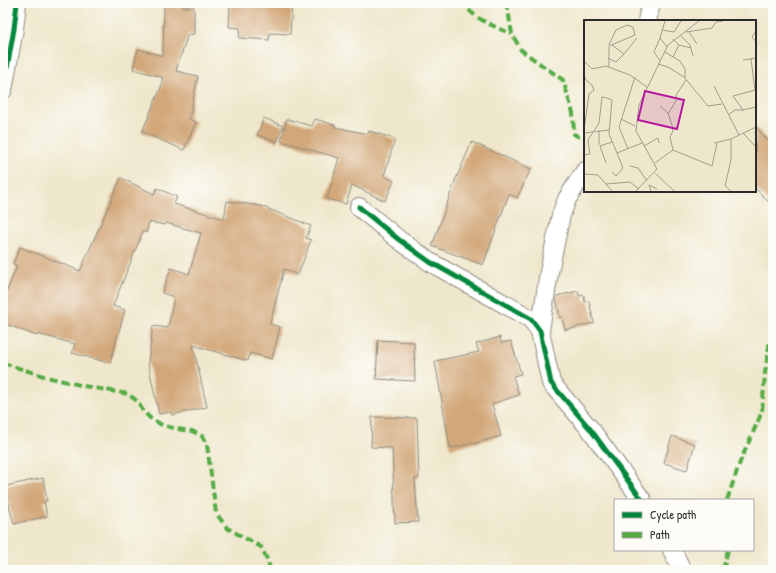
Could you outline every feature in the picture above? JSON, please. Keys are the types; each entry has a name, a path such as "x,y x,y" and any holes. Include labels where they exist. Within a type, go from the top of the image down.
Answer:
{"street":[{"path":"3,90 17,3"},
{"path":"647,20 651,3"},
{"path":"584,173 567,199 561,215 549,272 540,331 550,383 591,430 641,499"},
{"path":"359,207 398,239 430,262 531,319 540,331"},
{"path":"672,551 682,570"}],"building":[{"path":"164,3 183,3 183,7 194,7 194,34 188,34 176,71 198,76 189,119 196,122 184,150 142,132 162,85 162,77 133,69 138,49 163,56"},
{"path":"230,3 292,3 290,34 270,33 269,40 239,38 240,28 229,27"},
{"path":"264,118 283,126 277,142 257,135"},
{"path":"287,119 312,126 315,119 335,125 335,127 368,134 369,131 395,139 384,176 394,181 385,201 352,185 346,204 327,199 339,158 281,141"},
{"path":"756,127 773,146 773,206 756,189"},
{"path":"472,142 531,169 517,198 509,194 483,265 432,246 455,181"},
{"path":"121,178 154,194 157,188 177,197 174,204 224,219 227,201 261,206 311,226 306,238 311,240 298,275 284,269 270,324 280,327 272,359 250,353 248,361 193,345 207,407 172,415 171,412 159,414 148,363 153,326 168,328 174,297 162,293 171,268 189,274 201,233 166,223 165,225 149,222 146,233 143,231 113,306 125,310 110,363 72,353 75,344 38,334 37,336 3,323 3,301 17,266 13,264 20,247 80,271"},
{"path":"578,291 579,296 584,295 585,302 589,301 594,323 565,330 562,317 560,318 556,298 557,296"},
{"path":"500,337 501,343 511,341 521,374 513,376 519,395 492,404 501,436 450,448 435,361 479,352 476,344"},
{"path":"378,340 414,342 415,381 376,379"},
{"path":"372,417 417,418 419,478 415,479 418,522 395,523 392,448 371,447"},
{"path":"672,436 695,444 687,470 664,463"},
{"path":"43,478 47,501 44,501 47,516 14,524 5,489 6,486"}],"marked path":[{"path":"459,3 481,20 512,34"},
{"path":"505,3 508,10 512,34 521,50 563,80 573,113 574,134 579,137 584,137"},
{"path":"727,499 740,462 762,412 765,373 770,340 773,333"},
{"path":"3,363 47,377 84,386 128,394 137,401 143,411 150,418 162,425 192,431 202,436 207,445 216,513 227,528 261,547 268,561 270,570"},
{"path":"723,570 728,551"}],"cycle path":[{"path":"3,90 17,3"},
{"path":"359,207 398,239 430,262 531,319 540,331 551,383 591,430 641,499"}]}
